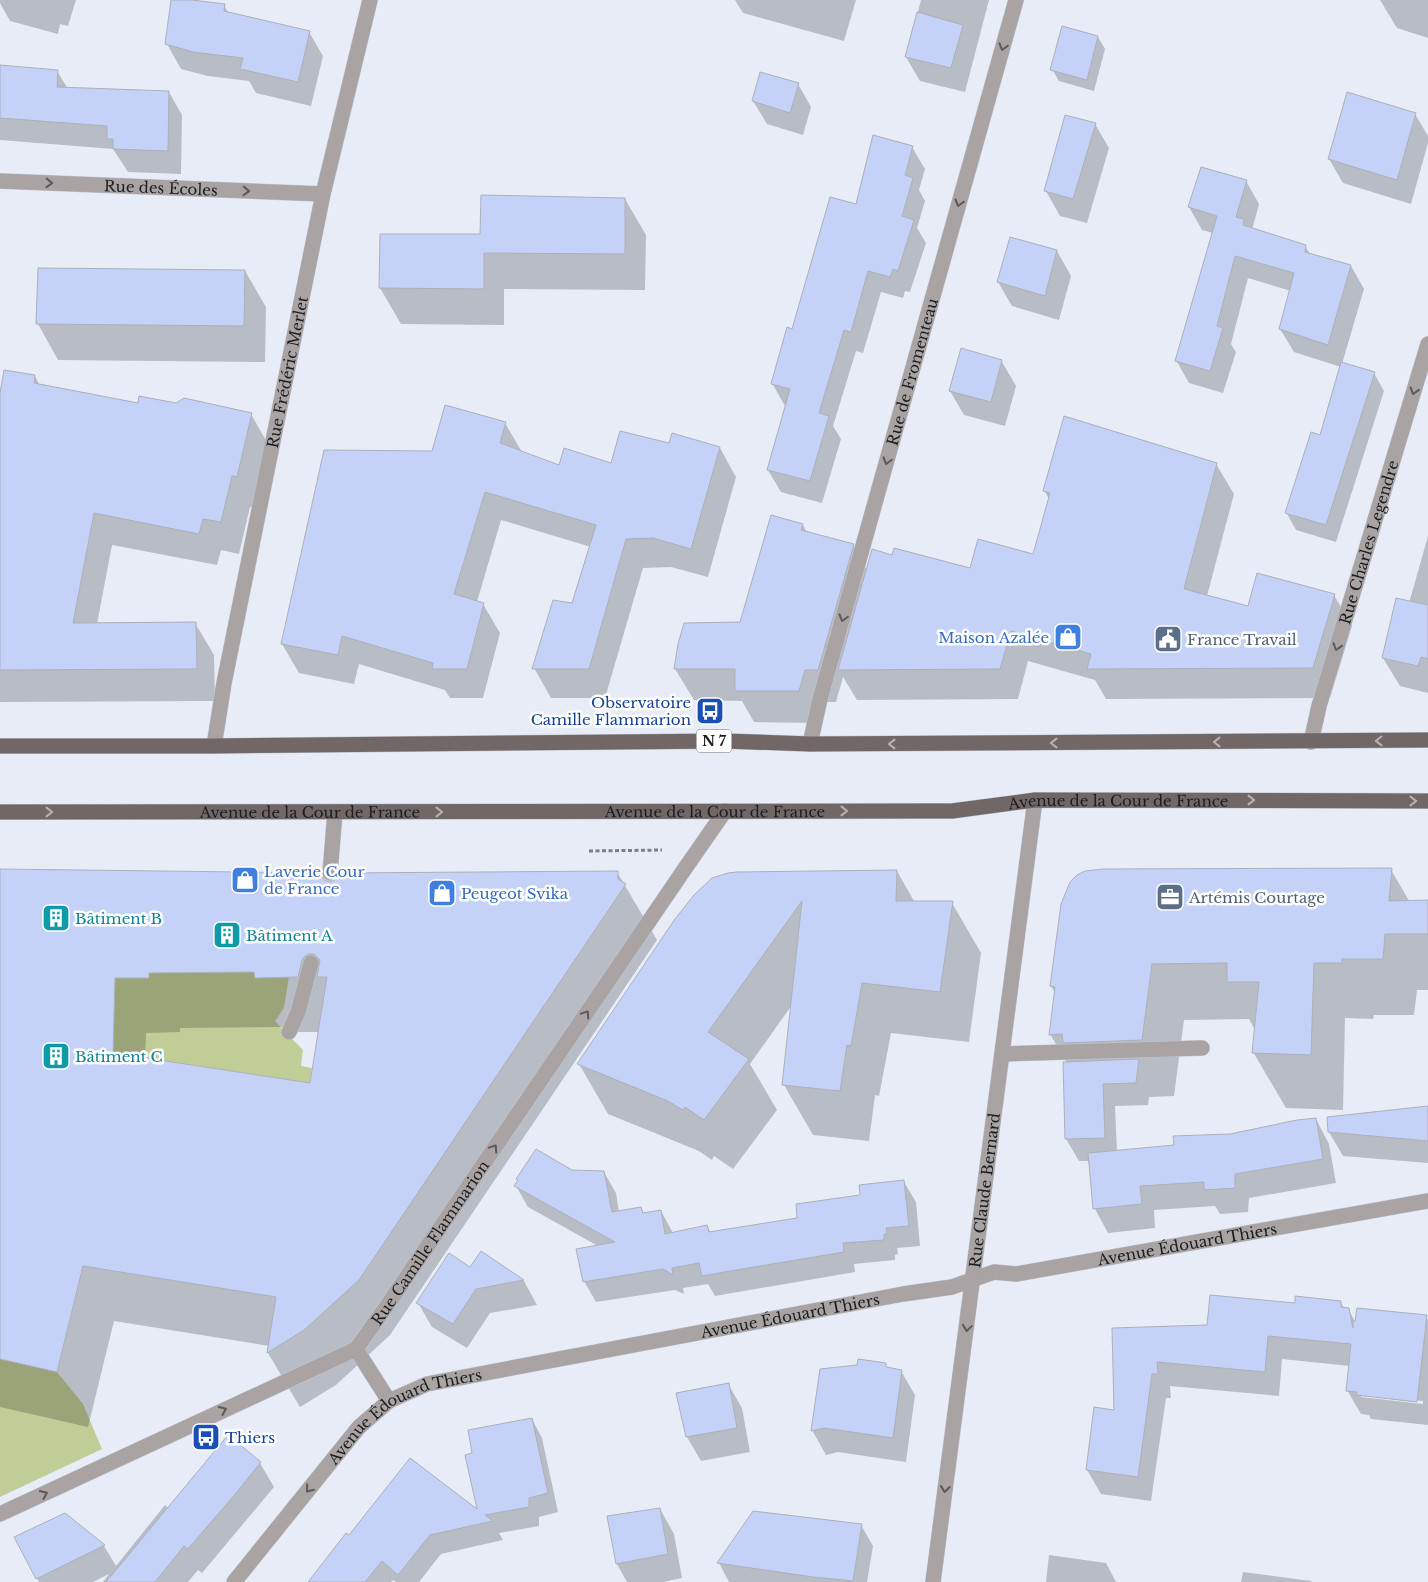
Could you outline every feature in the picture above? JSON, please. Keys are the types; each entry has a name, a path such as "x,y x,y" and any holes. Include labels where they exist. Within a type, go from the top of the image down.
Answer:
{"main road":[{"name":"N 7","path":"0,746 726,741 810,744 1428,740"},
{"name":"Avenue de la Cour de France","path":"0,812 952,811 1035,800 1428,801"}],"street":[{"name":"Rue Frédéric Merlet","path":"214,746 226,673 324,194 370,0"},
{"name":"Rue de Fromenteau","path":"810,744 823,689 1016,0"},
{"name":"Rue des Écoles","path":"0,181 324,194"},
{"name":"Rue Charles Legendre","path":"1311,742 1319,706 1428,344"},
{"name":"Rue Claude Bernard","path":"933,1582 1035,800"},
{"path":"330,873 335,812"},
{"name":"Rue Camille Flammarion","path":"0,1514 356,1349 725,812"},
{"path":"289,1032 298,1012 311,962"},
{"path":"1002,1054 1202,1048"},
{"name":"Avenue Édouard Thiers","path":"234,1582 359,1427 389,1401 427,1384 893,1296 952,1287 994,1272 1016,1274 1428,1201"},
{"path":"356,1349 389,1401"}],"path":[{"path":"589,851 669,850"}],"green space":[{"path":"292,957 284,1008 275,1021 303,1050 301,1066 312,1068 310,1083 120,1054 0,1125 41,965 149,978 149,967 186,973 240,972"},
{"path":"0,1358 57,1372 83,1404 102,1449 0,1497"}],"building":[{"path":"171,0 192,0 225,4 224,11 310,31 298,82 240,69 243,58 193,52 165,44"},
{"path":"917,12 963,25 951,68 905,57"},
{"path":"1062,26 1098,36 1087,80 1050,70"},
{"path":"0,65 58,70 57,87 169,91 168,151 113,149 113,139 107,139 107,126 0,118"},
{"path":"760,72 799,83 790,113 752,101"},
{"path":"1347,92 1416,113 1397,180 1328,159"},
{"path":"1065,115 1096,123 1073,199 1044,191"},
{"path":"873,135 913,146 905,175 913,178 902,216 914,220 898,271 893,269 890,277 868,271 851,332 844,330 819,413 829,416 810,481 767,470 790,389 771,384 787,327 792,329 830,197 856,204"},
{"path":"1201,167 1247,180 1236,217 1244,219 1243,225 1306,245 1305,252 1351,265 1328,345 1279,329 1294,273 1235,256 1217,326 1223,328 1210,371 1175,361 1217,216 1188,207"},
{"path":"481,195 625,198 625,254 484,253 484,289 379,288 380,234 480,234"},
{"path":"1010,237 1057,250 1045,296 997,282"},
{"path":"38,268 245,270 244,326 36,324"},
{"path":"961,348 1002,360 991,402 949,391"},
{"path":"1341,362 1375,372 1326,525 1285,513 1311,432 1320,435"},
{"path":"4,370 35,375 34,383 138,403 139,396 176,403 184,398 252,413 237,477 232,476 221,522 203,519 199,534 94,513 73,623 196,622 197,669 0,670 0,393"},
{"path":"445,405 506,422 500,443 559,465 564,448 611,463 620,431 669,443 672,433 720,447 691,549 653,538 626,539 589,669 532,669 553,600 572,603 596,525 485,492 454,594 484,603 467,669 432,669 433,663 342,636 338,655 281,644 324,450 432,451"},
{"path":"1064,416 1217,463 1184,589 1248,606 1257,573 1335,594 1313,668 1087,669 1091,654 1011,631 1000,669 838,670 872,549 892,555 894,548 970,568 978,539 1033,554 1050,493 1043,491"},
{"path":"771,515 803,524 801,530 854,544 818,670 805,670 799,691 735,691 735,669 674,669 684,623 740,622"},
{"path":"1396,598 1428,605 1428,659 1421,657 1418,666 1382,658"},
{"path":"1392,868 1389,901 1428,900 1428,934 1385,934 1383,959 1342,959 1342,963 1314,963 1311,1055 1252,1053 1259,982 1227,982 1227,963 1152,964 1142,1040 1063,1043 1062,1034 1049,1035 1055,987 1050,986 1061,904 1070,882 1077,875 1085,871 1103,869"},
{"path":"0,869 321,873 324,880 330,882 337,879 339,873 618,871 618,879 626,884 359,1280 304,1330 267,1353 276,1297 83,1266 57,1372 0,1359","holes":["314,954 320,960 317,977 327,977 310,1083 113,1053 115,978 149,978 149,973 254,972 255,978 298,977 302,960 305,956"]},
{"path":"897,870 896,901 953,901 940,992 862,983 851,1046 847,1045 840,1091 782,1085 802,901 708,1032 749,1059 704,1120 685,1107 683,1110 668,1101 577,1064 675,919 694,895 712,878 737,872"},
{"path":"1139,1059 1136,1083 1103,1084 1105,1138 1065,1139 1063,1062"},
{"path":"1428,1106 1428,1141 1328,1132 1327,1117"},
{"path":"1316,1118 1323,1159 1235,1174 1235,1188 1204,1190 1204,1182 1140,1186 1142,1204 1093,1209 1088,1153 1174,1145 1173,1136 1230,1134 1297,1120"},
{"path":"536,1149 572,1170 604,1171 612,1212 641,1207 643,1213 661,1210 665,1234 707,1225 709,1232 797,1218 796,1204 860,1195 859,1185 904,1180 909,1226 886,1228 887,1234 884,1234 884,1240 843,1243 844,1252 702,1276 699,1263 672,1268 673,1275 663,1269 583,1282 576,1249 615,1242 514,1186 518,1180 516,1179"},
{"path":"481,1251 524,1280 476,1289 453,1324 416,1303 449,1253 470,1267"},
{"path":"1210,1295 1295,1303 1295,1296 1341,1301 1341,1307 1349,1308 1353,1328 1357,1308 1427,1315 1417,1402 1356,1395 1357,1392 1346,1391 1351,1344 1268,1336 1265,1372 1157,1362 1158,1374 1152,1374 1138,1477 1086,1470 1094,1407 1114,1410 1112,1328 1207,1325"},
{"path":"858,1359 886,1363 886,1367 902,1370 893,1438 824,1428 811,1431 820,1369 857,1365"},
{"path":"729,1383 737,1428 686,1437 676,1393"},
{"path":"532,1418 548,1493 529,1498 529,1507 485,1515 493,1521 430,1535 398,1575 382,1561 365,1582 308,1582 346,1533 349,1535 410,1458 477,1509 465,1455 472,1453 468,1430"},
{"path":"228,1435 261,1462 237,1492 188,1549 184,1546 155,1582 106,1582"},
{"path":"660,1508 668,1554 616,1564 607,1516"},
{"path":"753,1511 862,1524 853,1581 717,1563"},
{"path":"65,1513 105,1545 36,1579 14,1537"}],"place":[{"name":"Maison Azalée","path":"1068,637"},
{"name":"France Travail","path":"1168,639"},
{"name":"Observatoire Camille Flammarion","path":"710,711"},
{"name":"Laverie Cour de France","path":"245,880"},
{"name":"Peugeot Svika","path":"442,893"},
{"name":"Artémis Courtage","path":"1170,897"},
{"name":"Bâtiment B","path":"56,918"},
{"name":"Bâtiment A","path":"227,935"},
{"name":"Bâtiment C","path":"56,1056"},
{"name":"Thiers","path":"206,1437"}]}
